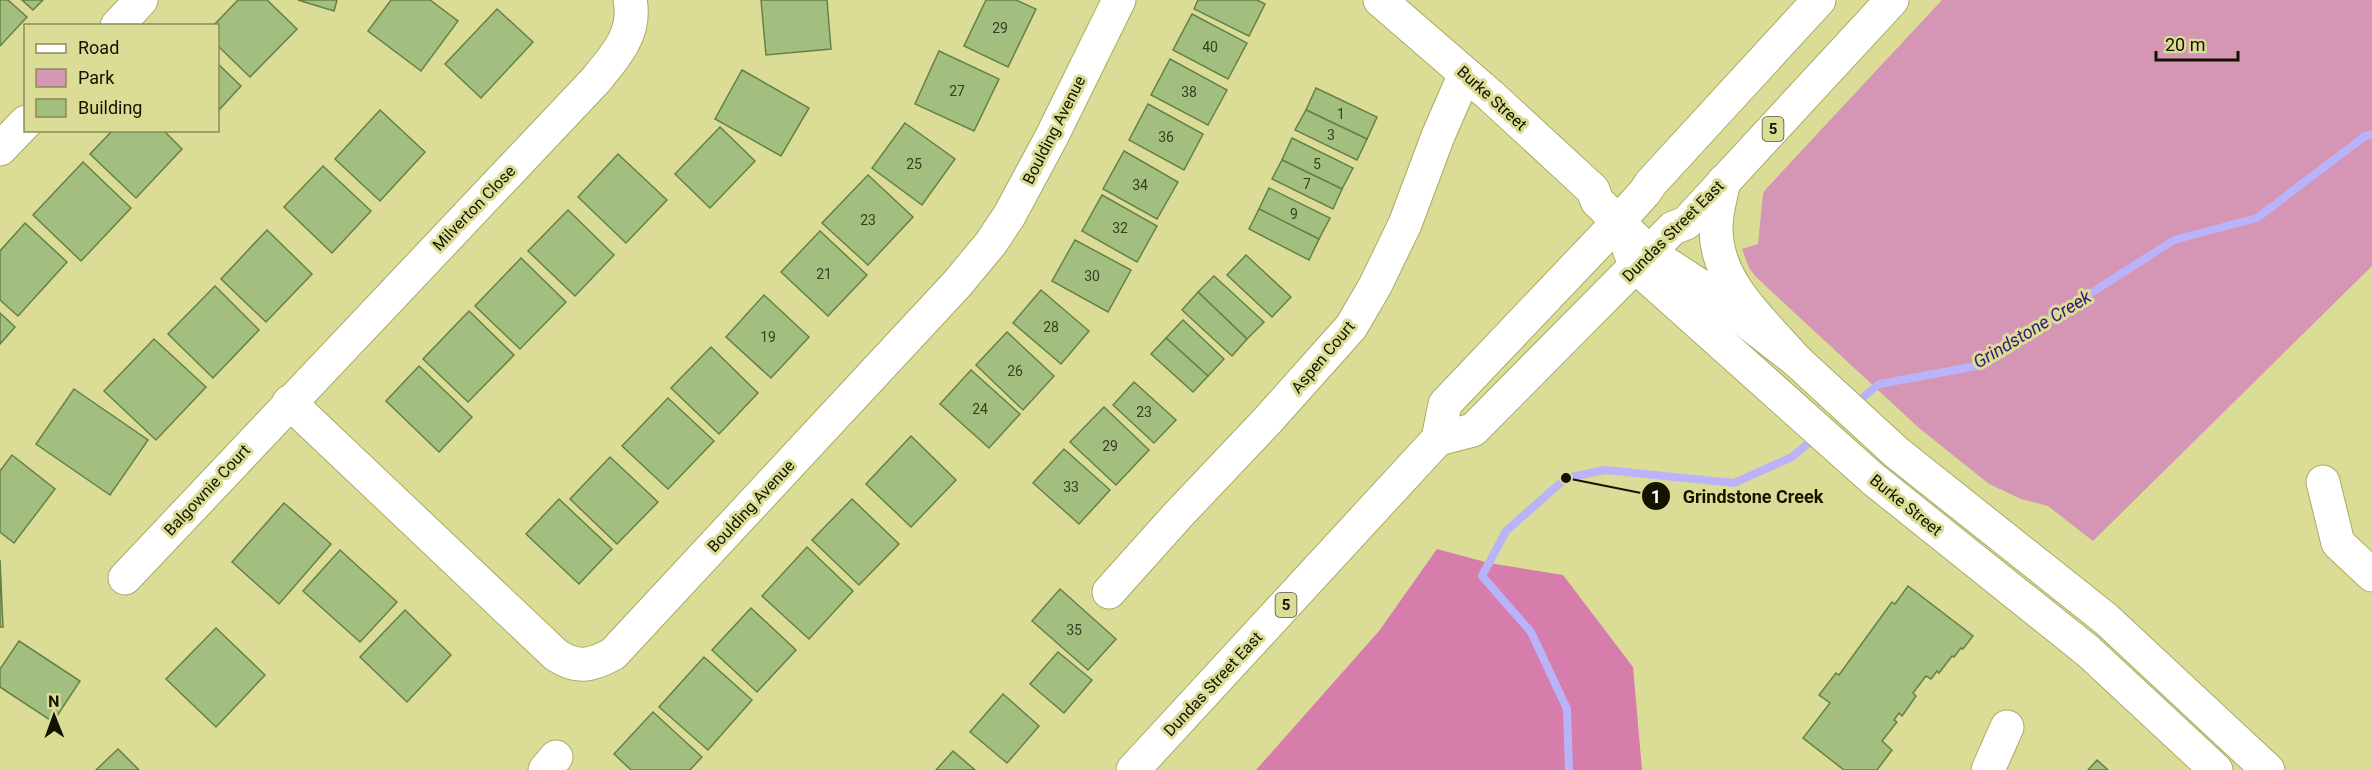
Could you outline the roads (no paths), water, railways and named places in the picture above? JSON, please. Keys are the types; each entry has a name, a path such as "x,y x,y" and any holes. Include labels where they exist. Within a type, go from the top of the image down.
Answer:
{"street":[{"path":"119,24 141,0"},
{"name":"Milverton Close","path":"289,402 586,90 618,53 627,38 631,20 630,0"},
{"name":"Boulding Avenue","path":"289,402 556,655 568,663 581,665 598,662 613,654 957,284 991,243 1032,175 1119,0"},
{"name":"Burke Street","path":"1380,0 1593,190 1643,260 1773,388 1873,479 2088,651 2216,770"},
{"path":"1438,439 1445,404 1608,212 1645,192 1650,183 1819,0"},
{"name":"Dundas Street East","path":"1133,770 1438,439 1473,430 1673,228 1686,223 1892,0"},
{"name":"Aspen Court","path":"1109,592 1178,514 1322,362 1351,327 1375,286 1405,224 1438,136 1465,74"},
{"path":"0,149 24,124"},
{"path":"1724,181 1716,226 1718,254 1730,284 1796,360"},
{"path":"1643,260 1699,285 1796,360 1896,452 2106,619 2268,770"},
{"name":"Balgownie Court","path":"125,578 289,402"},
{"path":"2323,482 2338,543 2372,575"},
{"path":"1988,770 2007,727"}],"waterway":[{"name":"Grindstone Creek","path":"1855,404 1879,384 1977,366 2174,240 2257,218 2365,136 2372,135"},
{"name":"Grindstone Creek","path":"1569,770 1567,709 1531,632 1482,576 1506,531 1566,478 1605,470 1734,483 1792,457 1817,436"}],"place":[{"name":"Grindstone Creek","path":"1566,478"}]}
